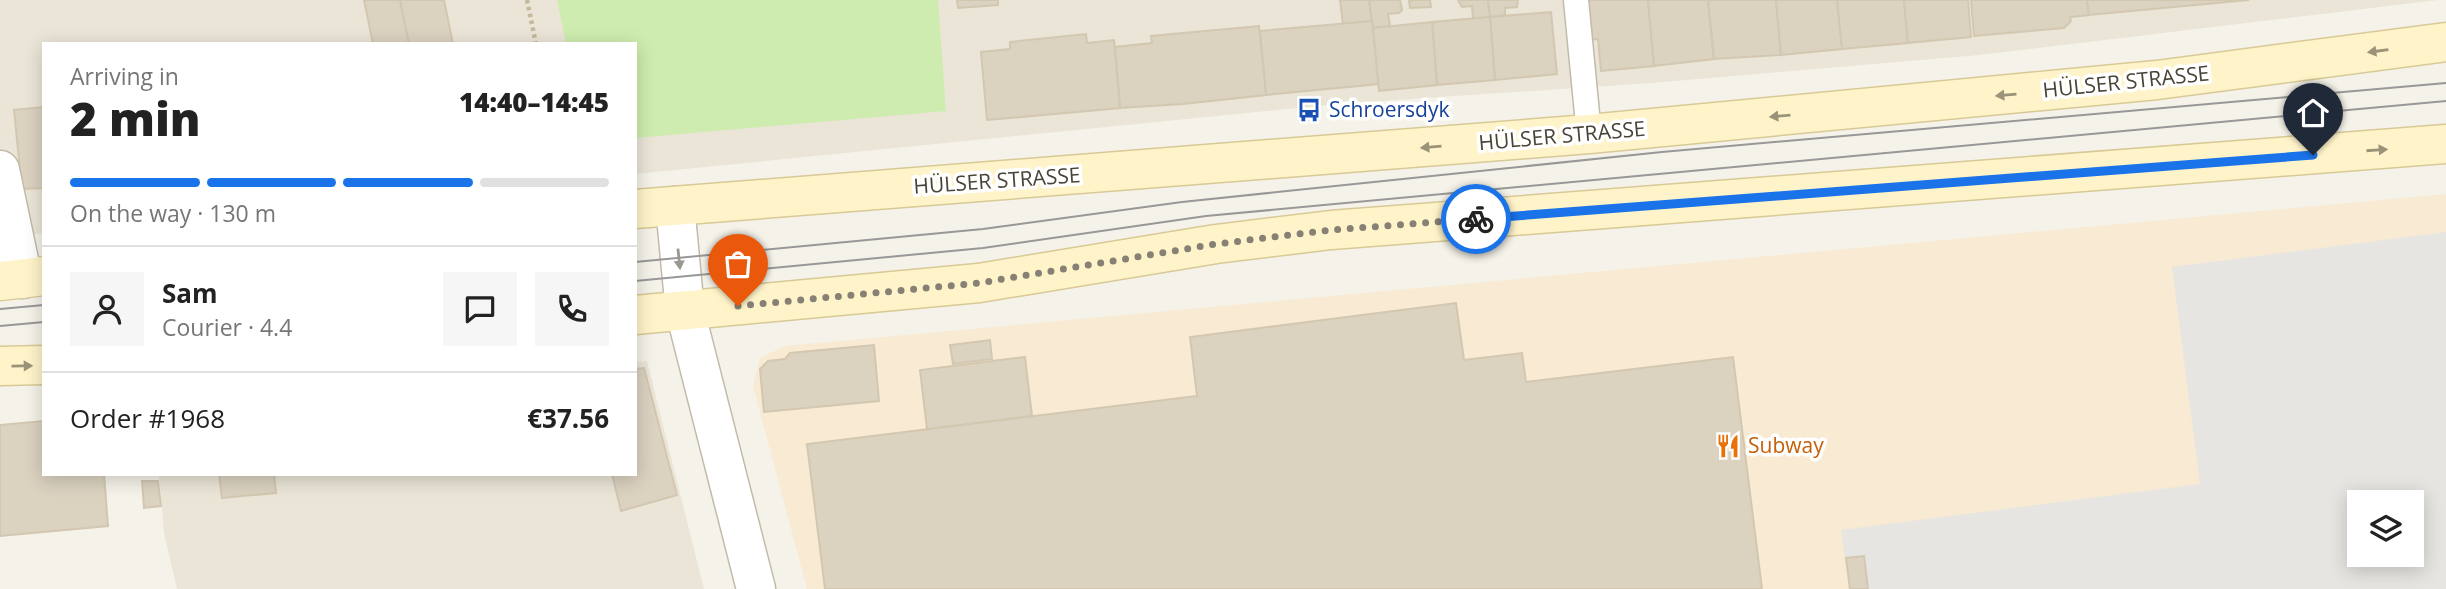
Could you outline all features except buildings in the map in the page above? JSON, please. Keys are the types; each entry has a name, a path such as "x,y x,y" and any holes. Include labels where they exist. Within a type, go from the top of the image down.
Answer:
{"street":[{"name":"HÜLSER STRASSE","path":"637,209 1588,134 2157,80 2446,42"},
{"path":"637,315 979,283 1216,244 1331,230 2446,144"},
{"path":"0,170 22,279"},
{"path":"675,206 685,311 756,589"},
{"path":"0,366 42,365"}],"lane":[{"path":"1576,0 1588,134"}],"path":[{"path":"527,0 536,42"}],"shaded area":[{"path":"0,0 2438,0 1979,55 1651,83 1337,104 637,174 637,42 42,42 42,233 0,237"},
{"path":"2446,194 2446,589 807,589 753,386 760,358 785,346"},
{"path":"2446,232 2446,589 1849,589 1841,530 2200,484 2172,267"},
{"path":"647,361 704,589 177,589 164,533 159,476 637,476 637,362"}],"green space":[{"path":"557,0 938,0 946,111 637,138 637,42 566,42"}],"tram line":[{"path":"637,262 983,229 1182,202 1662,152 2446,83"},
{"path":"637,281 983,248 1206,216 2446,101"},
{"path":"0,309 42,305"},
{"path":"0,326 42,322"}],"way so far":[{"path":"738,306 979,283 1216,244 1331,230 1476,219"}],"place":[{"name":"Schroersdyk","path":"1309,110"},
{"name":"Subway","path":"1728,446"}],"route":[{"path":"1476,219 2313,155"}]}
